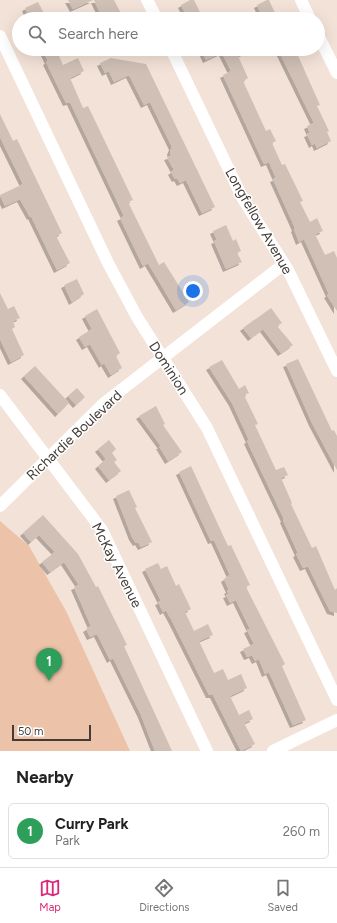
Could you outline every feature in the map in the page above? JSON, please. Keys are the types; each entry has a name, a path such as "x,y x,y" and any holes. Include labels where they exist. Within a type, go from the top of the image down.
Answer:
{"street":[{"path":"148,0 154,12"},
{"path":"301,0 307,12"},
{"name":"Dominion","path":"0,36 108,264 137,317 207,428 337,700"},
{"path":"325,49 337,73"},
{"name":"Longfellow Avenue","path":"174,56 243,199 284,264 337,371"},
{"name":"Richardie Boulevard","path":"0,506 103,404 284,264"},
{"name":"McKay Avenue","path":"0,396 102,530 207,751"},
{"path":"273,751 337,720"}],"shaded area":[{"path":"0,521 29,546 66,611 130,751 0,751"}],"building":[{"path":"68,0 93,0 73,9"},
{"path":"94,0 114,0 120,12 100,12"},
{"path":"190,0 194,0 200,12 184,12 181,5"},
{"path":"269,0 275,12 260,12 257,5"},
{"path":"38,2 43,12 27,12 25,8"},
{"path":"46,56 59,56 63,65 78,58 84,71 70,78 83,108 88,106 133,200 128,202 159,265 164,262 189,302 176,310 148,263 143,266 120,218 124,216 70,102 66,103 46,62 48,61"},
{"path":"204,56 214,56 206,60"},
{"path":"224,56 238,56 248,78 243,81 266,131 270,129 276,141 272,143 282,165 285,164 303,201 300,202 310,222 317,218 323,231 315,234 325,255 334,251 337,258 337,311 327,295 329,294 304,239 299,242 294,229 295,228 273,179 276,178 269,162 264,164 223,75 231,71"},
{"path":"281,56 298,56 320,105 317,106 329,131 327,132 331,141 317,148 315,143 312,145 307,134 310,133 307,126 314,123"},
{"path":"111,58 146,64 215,207 202,213 186,180 180,183 177,178 175,179 171,172 174,170 167,157 171,156 170,152 172,147 150,102 144,105 129,75 114,82 109,71 105,73 100,63"},
{"path":"0,114 13,141 17,139 62,233 56,236 70,263 57,270 31,216 30,217 20,199 5,206 0,195 23,184 0,137"},
{"path":"226,225 233,241 236,239 241,251 237,253 242,262 226,269 214,241 217,240 213,231"},
{"path":"77,279 84,294 72,302 64,285"},
{"path":"0,293 8,309 14,306 20,318 13,321 15,327 12,329 24,355 11,362 0,339"},
{"path":"271,308 282,323 277,326 293,345 281,353 263,329 251,338 243,328"},
{"path":"97,309 120,353 116,356 122,368 111,375 104,363 102,365 90,344 85,347 79,337 92,329 85,316"},
{"path":"298,359 332,431 334,430 337,436 337,470 312,423 286,364"},
{"path":"222,360 239,389 245,385 249,393 244,395 258,424 255,425 276,470 284,467 288,475 281,478 292,503 291,504 312,548 316,546 335,590 337,588 337,613 330,611 308,566 303,568 296,554 298,553 283,520 284,519 247,441 249,440 232,403 209,367"},
{"path":"35,366 69,403 58,414 24,376"},
{"path":"77,388 85,397 76,405 68,396"},
{"path":"156,406 165,424 163,425 182,452 168,461 159,446 161,446 139,416"},
{"path":"109,440 116,449 112,453 117,460 114,462 121,471 109,480 98,466 106,459 98,449"},
{"path":"191,466 228,546 231,545 250,585 246,587 285,664 282,666 306,720 293,725 269,672 265,674 259,659 255,661 252,655 247,657 243,649 254,644 247,630 250,629 236,600 230,603 226,595 229,594 227,591 229,590 224,579 230,575 214,540 211,541 179,472"},
{"path":"129,490 137,507 135,508 152,542 141,547 132,537 116,496"},
{"path":"43,515 78,554 96,587 98,586 127,645 124,646 172,751 155,751 141,715 113,658 110,660 97,634 90,637 86,629 91,626 74,587 79,585 64,562 50,572 42,562 55,552 39,535 31,542 23,533"},
{"path":"158,563 161,569 167,566 176,586 179,584 191,609 185,612 194,631 208,624 213,635 199,641 214,673 223,669 228,680 241,674 247,688 230,696 239,715 249,710 253,719 244,723 255,744 241,751 213,695 209,695 166,610 163,612 158,602 161,601 145,569"}],"place":[{"name":"Curry Park","path":"49,681"}]}
